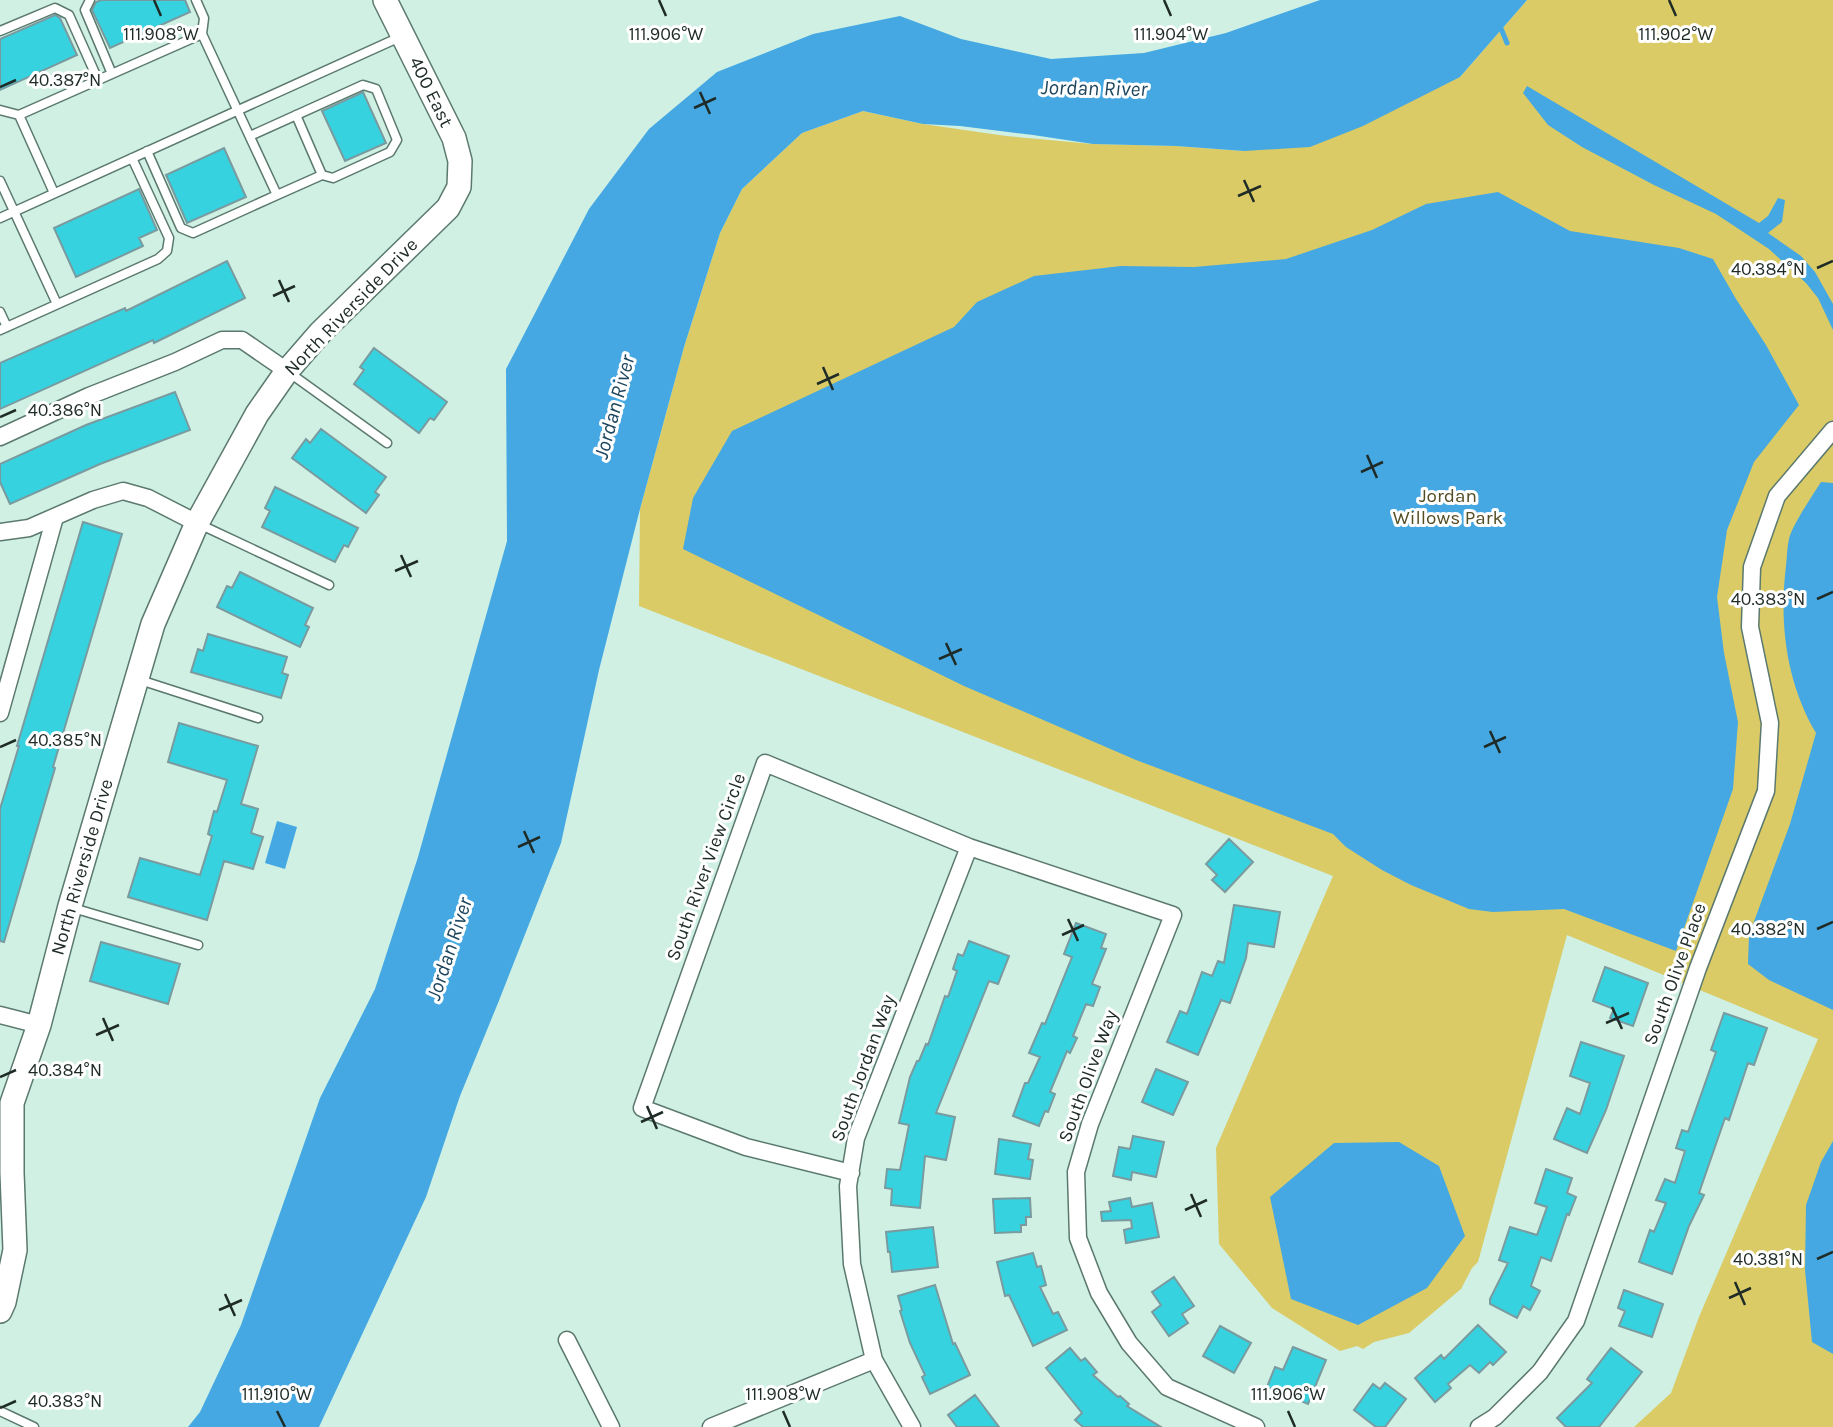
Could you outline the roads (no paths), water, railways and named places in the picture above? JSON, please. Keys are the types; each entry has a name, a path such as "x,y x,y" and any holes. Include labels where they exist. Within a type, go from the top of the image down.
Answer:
{"street":[{"name":"400 East","path":"385,0 454,138 460,161 459,187"},
{"name":"North Riverside Drive","path":"0,1311 15,1250 6,1173 12,1103 39,1025 69,906 153,624 197,523 257,414 287,371 320,333 448,208 459,187"},
{"path":"0,437 222,340 242,340 287,371"},
{"name":"South Olive Place","path":"1479,1427 1495,1418 1540,1372 1576,1321 1698,968 1766,791 1770,723 1750,627 1752,567 1777,496 1833,430"},
{"path":"0,532 29,528 93,500 123,491 148,498 197,523"},
{"path":"0,713 55,517"},
{"name":"South River View Circle","path":"851,1173 746,1147 642,1108 765,764 969,847 1173,915"},
{"name":"South Jordan Way","path":"912,1427 874,1360 852,1264 848,1186 856,1138 969,847"},
{"name":"South Olive Way","path":"1173,915 1090,1124 1076,1172 1078,1238 1098,1293 1129,1343 1167,1387 1256,1427"},
{"path":"0,1015 39,1025"},
{"path":"567,1340 611,1427"},
{"path":"711,1427 874,1360"}],"lane":[{"path":"90,0 85,10 111,74"},
{"path":"196,0 204,19 202,34 277,195"},
{"path":"0,31 55,8 69,15 98,80"},
{"path":"0,110 19,115 202,34"},
{"path":"0,218 403,36"},
{"path":"147,151 181,228 193,233 322,176 333,178 390,152 397,140 376,89 363,85 250,136"},
{"path":"19,115 54,193"},
{"path":"296,115 322,176"},
{"path":"0,312 3,328 158,259 167,251 169,238 132,158"},
{"path":"0,181 57,304"},
{"path":"287,371 387,443"},
{"path":"197,523 329,585"},
{"path":"137,679 258,718"},
{"path":"69,906 198,945"},
{"path":"0,1411 34,1427"}],"water":[{"name":"Jordan River","path":"1320,0 1527,0 1460,77 1363,126 1310,147 1244,151 1093,144 960,126 923,124 863,111 802,133 742,189 720,233 684,347 599,670 561,843 460,1096 426,1197 319,1427 188,1427 200,1412 241,1325 320,1098 375,989 418,857 507,541 506,369 589,209 649,129 717,72 813,34 900,16 961,39 1051,59 1144,53 1226,33"},
{"path":"1527,86 1759,223 1768,216 1778,198 1785,200 1782,222 1768,233 1801,256 1815,272 1833,304 1833,330 1818,298 1806,283 1769,249 1716,214 1582,147 1548,125 1523,93"},
{"path":"1498,192 1570,231 1679,248 1713,259 1799,405 1754,462 1727,530 1717,597 1724,653 1738,722 1733,789 1676,951 1564,909 1493,912 1469,909 1382,870 1346,847 1333,834 1136,760 964,686 683,549 693,498 732,431 954,327 977,302 1034,276 1121,266 1194,267 1286,259 1372,230 1426,204"},
{"path":"1821,482 1833,483 1833,1010 1769,980 1748,964 1749,935 1790,824 1816,733 1791,673 1785,630 1784,587 1791,533"},
{"path":"277,821 297,827 285,869 265,863"},
{"path":"1833,1141 1833,1354 1812,1342 1805,1270 1806,1205 1821,1162"},
{"path":"1399,1142 1439,1166 1465,1236 1427,1288 1358,1325 1291,1299 1270,1197 1334,1143"}],"waterway":[{"path":"1500,26 1507,43"}],"park label":[{"name":"Jordan Willows Park","path":"1448,507"}]}
